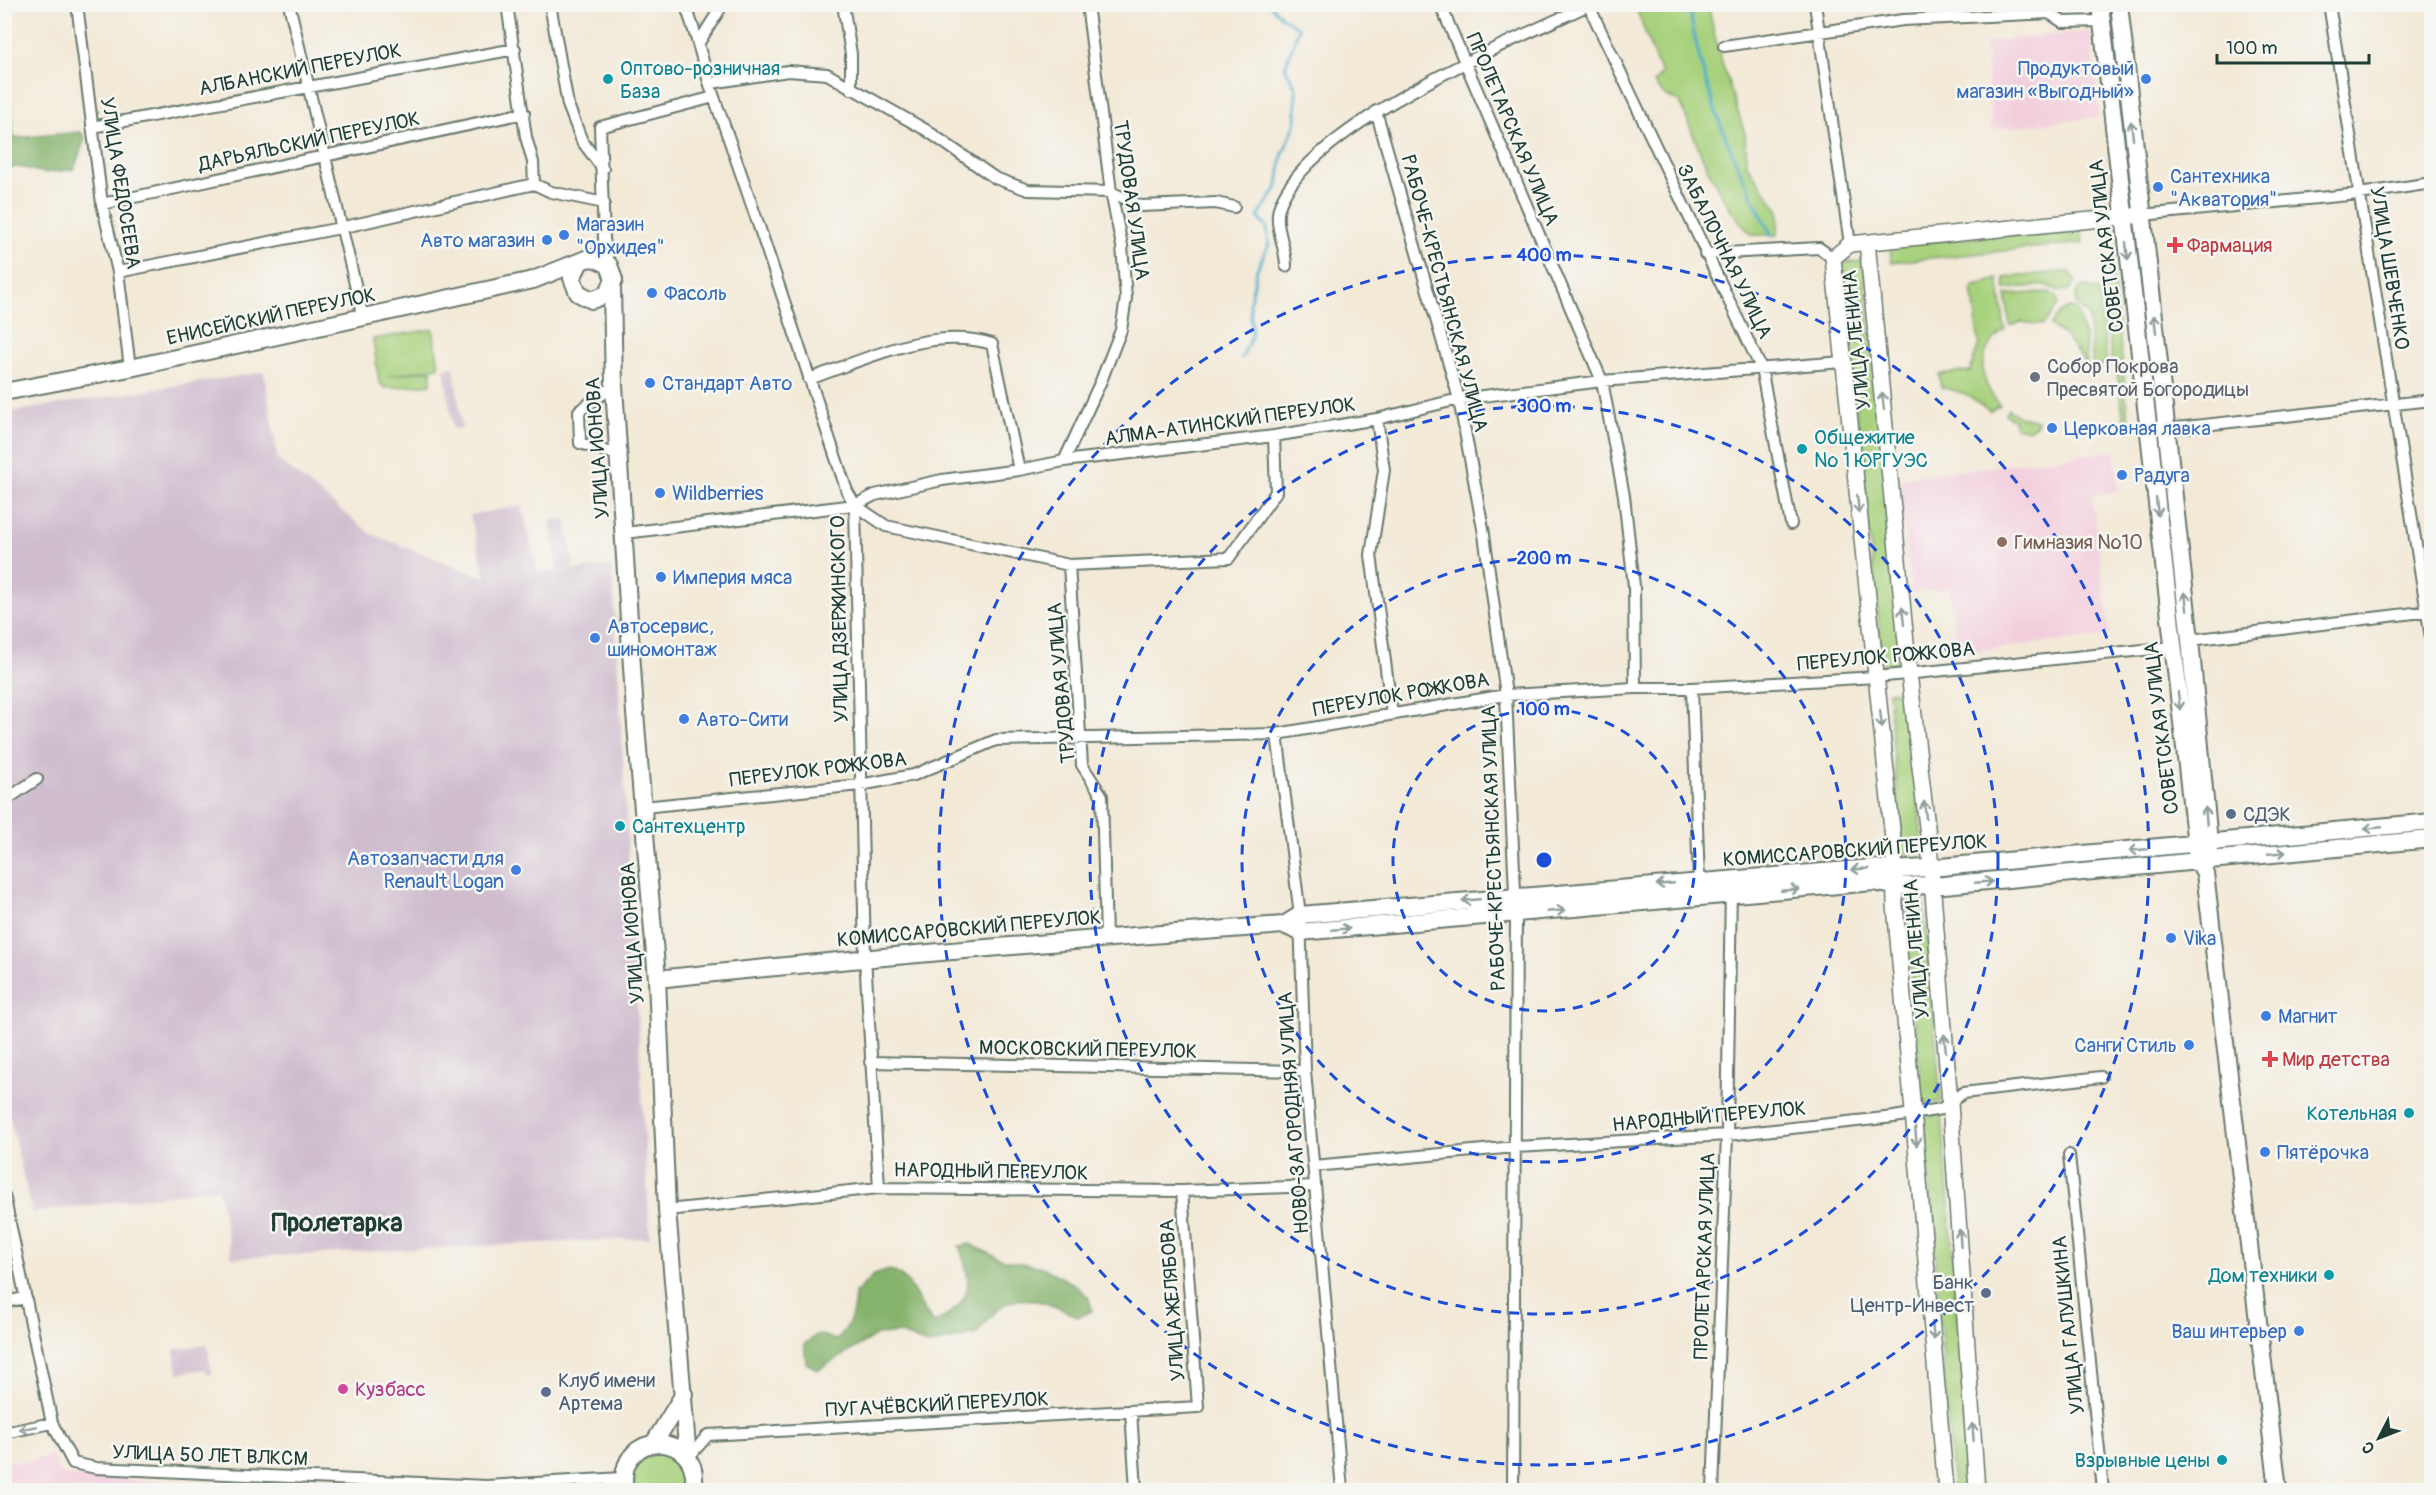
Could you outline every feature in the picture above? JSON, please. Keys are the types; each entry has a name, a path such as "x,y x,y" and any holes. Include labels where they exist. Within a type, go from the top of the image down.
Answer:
{"main road":[{"name":"СОВЕТСКАЯ УЛИЦА","path":"2119,4 2190,640 2204,857"},
{"name":"СОВЕТСКАЯ УЛИЦА","path":"2101,13 2173,647 2204,857 2278,1491"},
{"path":"1867,242 2123,215 2142,215"},
{"name":"УЛИЦА ЛЕНИНА","path":"1946,1491 1894,878 1894,849 1833,258 1850,244 1867,242 1909,673 1931,868 1977,1491"},
{"path":"594,262 613,272 612,288 600,298 581,295 572,278 594,262"},
{"name":"ЕНИСЕЙСКИЙ ПЕРЕУЛОК","path":"6,389 130,368 363,318 545,277 594,262"},
{"path":"545,277 564,282 604,317 609,327 612,355"},
{"name":"УЛИЦА ИОНОВА","path":"612,288 612,355 625,533 634,713 657,979 667,1210 688,1458 694,1471 693,1491"},
{"name":"КОМИССАРОВСКИЙ ПЕРЕУЛОК","path":"1894,878 1931,868 2204,857 2432,822"},
{"name":"КОМИССАРОВСКИЙ ПЕРЕУЛОК","path":"657,979 865,957 1106,938 1284,925 1300,932 1516,914 1872,868 1894,878 1932,885 2204,857 2432,838"},
{"name":"КОМИССАРОВСКИЙ ПЕРЕУЛОК","path":"1284,925 1300,915 1515,896 1699,881 1731,887"},
{"path":"654,1443 684,1394"},
{"path":"610,1491 624,1484 631,1456 641,1448 654,1443 667,1444 681,1450 688,1458"}],"street":[{"name":"УЛИЦА ФЕДОСЕЕВА","path":"77,4 102,204 118,272 130,368"},
{"path":"289,4 363,318"},
{"path":"507,4 534,184"},
{"path":"550,4 568,105 582,141 603,169"},
{"name":"УЛИЦА ДЗЕРЖИНСКОГО","path":"685,4 714,97 753,202 847,491 855,505 865,957 879,1188"},
{"path":"698,44 723,4"},
{"path":"843,4 851,54 851,88"},
{"name":"ТРУДОВАЯ УЛИЦА","path":"1064,461 1101,381 1121,330 1126,297 1122,246 1111,192 1087,4"},
{"name":"ПРОЛЕТАРСКАЯ УЛИЦА","path":"1440,4 1602,381 1624,496 1634,586 1635,688"},
{"name":"УЛИЦА ЛЕНИНА","path":"1815,4 1850,244"},
{"name":"УЛИЦА ШЕВЧЕНКО","path":"2329,4 2429,611 2432,644"},
{"path":"1286,266 1285,247 1277,219 1280,206 1305,166 1376,111 1466,63 1588,5"},
{"name":"ЗАБАЛОЧНАЯ УЛИЦА","path":"1588,5 1761,368 1791,524"},
{"path":"1724,46 1903,20 2049,13 2063,22 2101,13"},
{"name":"АЛБАНСКИЙ ПЕРЕУЛОК","path":"92,127 309,85 515,49"},
{"path":"711,83 788,71 827,74 926,130 995,178 1028,190 1111,192 1141,206 1216,203 1234,207"},
{"path":"594,262 604,239 600,127 714,97"},
{"name":"РАБОЧЕ-КРЕСТЬЯНСКАЯ УЛИЦА","path":"1376,111 1459,399 1484,534 1506,695 1516,914 1513,1491"},
{"name":"ДАРЬЯЛЬСКИЙ ПЕРЕУЛОК","path":"102,204 524,113"},
{"path":"2142,215 2359,194 2432,183"},
{"path":"118,272 340,228 534,184 551,192 604,204"},
{"path":"1705,254 1819,248 1833,258"},
{"path":"809,379 922,342 947,338 973,339 992,344 1019,470"},
{"name":"АЛМА-АТИНСКИЙ ПЕРЕУЛОК","path":"625,533 855,505 875,495 931,482 1019,470 1064,461 1274,436 1377,419 1459,399 1602,381 1843,362"},
{"path":"614,386 579,411 580,443 618,455"},
{"path":"2167,429 2394,406 2432,400"},
{"path":"1377,419 1384,470 1371,555 1392,714"},
{"path":"855,505 886,526 1069,565 1229,558 1276,492 1274,436"},
{"name":"ТРУДОВАЯ УЛИЦА","path":"1069,565 1082,765 1102,796 1106,938"},
{"path":"2190,640 2429,611"},
{"name":"ПЕРЕУЛОК РОЖКОВА","path":"643,807 860,785 914,776 996,740 1277,734 1506,695 1635,688 1692,688 1876,677 2173,647"},
{"path":"1692,688 1699,881"},
{"name":"НОВО-ЗАГОРОДНЯЯ УЛИЦА","path":"1277,734 1300,915 1305,1071 1342,1491"},
{"path":"4,801 37,779"},
{"name":"ПРОЛЕТАРСКАЯ УЛИЦА","path":"1713,1491 1727,1135 1731,887"},
{"name":"МОСКОВСКИЙ ПЕРЕУЛОК","path":"870,1062 1305,1071"},
{"name":"НАРОДНЫЙ ПЕРЕУЛОК","path":"1314,1166 1515,1147 1727,1135 1941,1109 1963,1093 2101,1077"},
{"name":"УЛИЦА ГАЛУШКИНА","path":"2069,1155 2103,1491"},
{"name":"НАРОДНЫЙ ПЕРЕУЛОК","path":"667,1210 879,1188 1182,1191 1316,1186"},
{"name":"УЛИЦА ЖЕЛЯБОВА","path":"1182,1191 1198,1407"},
{"name":"УЛИЦА 50 ЛЕТ ВЛКСМ","path":"4,1195 52,1423 73,1463 96,1468 486,1486 624,1484"},
{"path":"4,1302 27,1298"},
{"name":"ПУГАЧЁВСКИЙ ПЕРЕУЛОК","path":"688,1458 708,1435 1198,1407"},
{"path":"1131,1411 1136,1491"},
{"path":"4,1433 52,1423"}],"shaded area":[{"path":"2091,31 2099,117 1992,129 1985,42"},
{"path":"454,367 462,428 453,429 444,369"},
{"path":"264,372 278,460 371,534 486,578 470,515 522,506 538,573 558,571 550,521 566,519 574,568 559,571 612,566 650,1238 232,1258 218,1188 32,1213 9,1115 4,1071 4,413"},
{"name":"Гимназия №10","path":"2114,451 2119,492 2092,495 2110,635 1958,653 1949,588 1911,593 1900,478"},
{"path":"207,1344 212,1374 207,1375 206,1369 178,1373 174,1350"},
{"path":"53,1455 61,1475 212,1485 213,1490 5,1490 5,1461 12,1460 20,1463"}],"green space":[{"path":"1635,5 1708,5 1718,50 1745,134 1747,165 1779,211 1778,235 1752,235 1718,190 1680,101 1665,96 1654,83 1662,73"},
{"path":"5,56 14,138 81,132 85,138 74,169 45,173 19,167 5,168"},
{"path":"2081,227 2083,243 1891,262 1890,246"},
{"path":"1863,261 1905,664 1883,666 1841,263"},
{"path":"2108,265 2112,265 2129,426 2125,429 2116,365 2112,365 2104,285 2109,281"},
{"path":"2068,271 2076,282 2069,290 2059,291 2045,285 2005,289 2004,278"},
{"path":"1998,279 2005,330 1989,347 1983,366 1987,386 2000,405 1990,411 1966,394 1941,387 1939,374 1970,371 1979,344 1972,287"},
{"path":"2082,286 2099,290 2107,365 2093,365 2088,315 2076,303 2076,293"},
{"path":"2049,292 2057,297 2059,304 2043,325 2022,322 2010,326 2006,295"},
{"path":"2069,308 2077,309 2085,338 2087,366 2063,334 2050,326 2060,313"},
{"path":"433,329 439,367 388,376 431,370 431,384 385,388 379,382 373,339"},
{"path":"2008,409 2018,416 2038,421 2037,424 2029,430 2015,427 2014,420 2005,414"},
{"path":"1908,690 1923,853 1903,855 1888,692"},
{"path":"2180,853 2181,858 1948,879 1947,874"},
{"path":"1924,899 1941,1102 1922,1104 1905,901"},
{"path":"1942,1115 1971,1490 1953,1490 1924,1116"},
{"path":"970,1244 1000,1259 1042,1267 1076,1285 1089,1298 1092,1311 1079,1317 1049,1304 1023,1300 1011,1302 999,1308 988,1318 977,1334 929,1345 899,1333 877,1335 818,1370 806,1363 804,1344 818,1334 836,1340 851,1319 855,1293 874,1275 890,1270 899,1274 911,1286 923,1309 934,1323 947,1316 957,1308 967,1291 967,1271 959,1246"},
{"path":"658,1453 676,1462 682,1480 679,1490 633,1490 630,1474 641,1458"}],"waterway":[{"path":"1242,358 1252,335 1250,302 1257,269 1269,244 1267,228 1258,217 1278,186 1282,156 1296,122 1296,88 1285,67 1299,28 1282,17 1269,4"},
{"path":"1689,4 1701,65 1720,124 1772,236"}],"place":[{"name":"Оптово-розничная База","path":"608,79"},
{"name":"Продуктовый магазин «Выгодный»","path":"2146,79"},
{"name":"Сантехника \"Акватория\"","path":"2158,187"},
{"name":"Магазин \"Орхидея\"","path":"564,235"},
{"name":"Авто магазин","path":"547,240"},
{"name":"Фармация","path":"2175,245"},
{"name":"Фасоль","path":"652,293"},
{"name":"Собор Покрова Пресвятой Богородицы","path":"2035,377"},
{"name":"Стандарт Авто","path":"650,383"},
{"name":"Церковная лавка","path":"2052,428"},
{"name":"Общежитие № 1 ЮРГУЭС","path":"1802,449"},
{"name":"Радуга","path":"2122,475"},
{"name":"Wildberries","path":"660,493"},
{"name":"Гимназия №10","path":"2002,542"},
{"name":"Империя мяса","path":"661,577"},
{"name":"Автосервис, шиномонтаж","path":"595,638"},
{"name":"Авто-Сити","path":"684,719"},
{"name":"СДЭК","path":"2231,814"},
{"name":"Сантехцентр","path":"620,826"},
{"name":"Автозапчасти для Renault Logan","path":"516,870"},
{"name":"Vika","path":"2171,938"},
{"name":"Магнит","path":"2266,1016"},
{"name":"Санги Стиль","path":"2189,1045"},
{"name":"Мир детства","path":"2270,1059"},
{"name":"Котельная","path":"2409,1113"},
{"name":"Пятёрочка","path":"2265,1152"},
{"name":"Дом техники","path":"2329,1275"},
{"name":"Банк Центр-Инвест","path":"1986,1293"},
{"name":"Ваш интерьер","path":"2299,1331"},
{"name":"Кузбасс","path":"343,1389"},
{"name":"Клуб имени Артема","path":"546,1392"},
{"name":"Взрывные цены","path":"2222,1460"}],"district":[{"name":"Пролетарка","path":"337,1222"}]}
